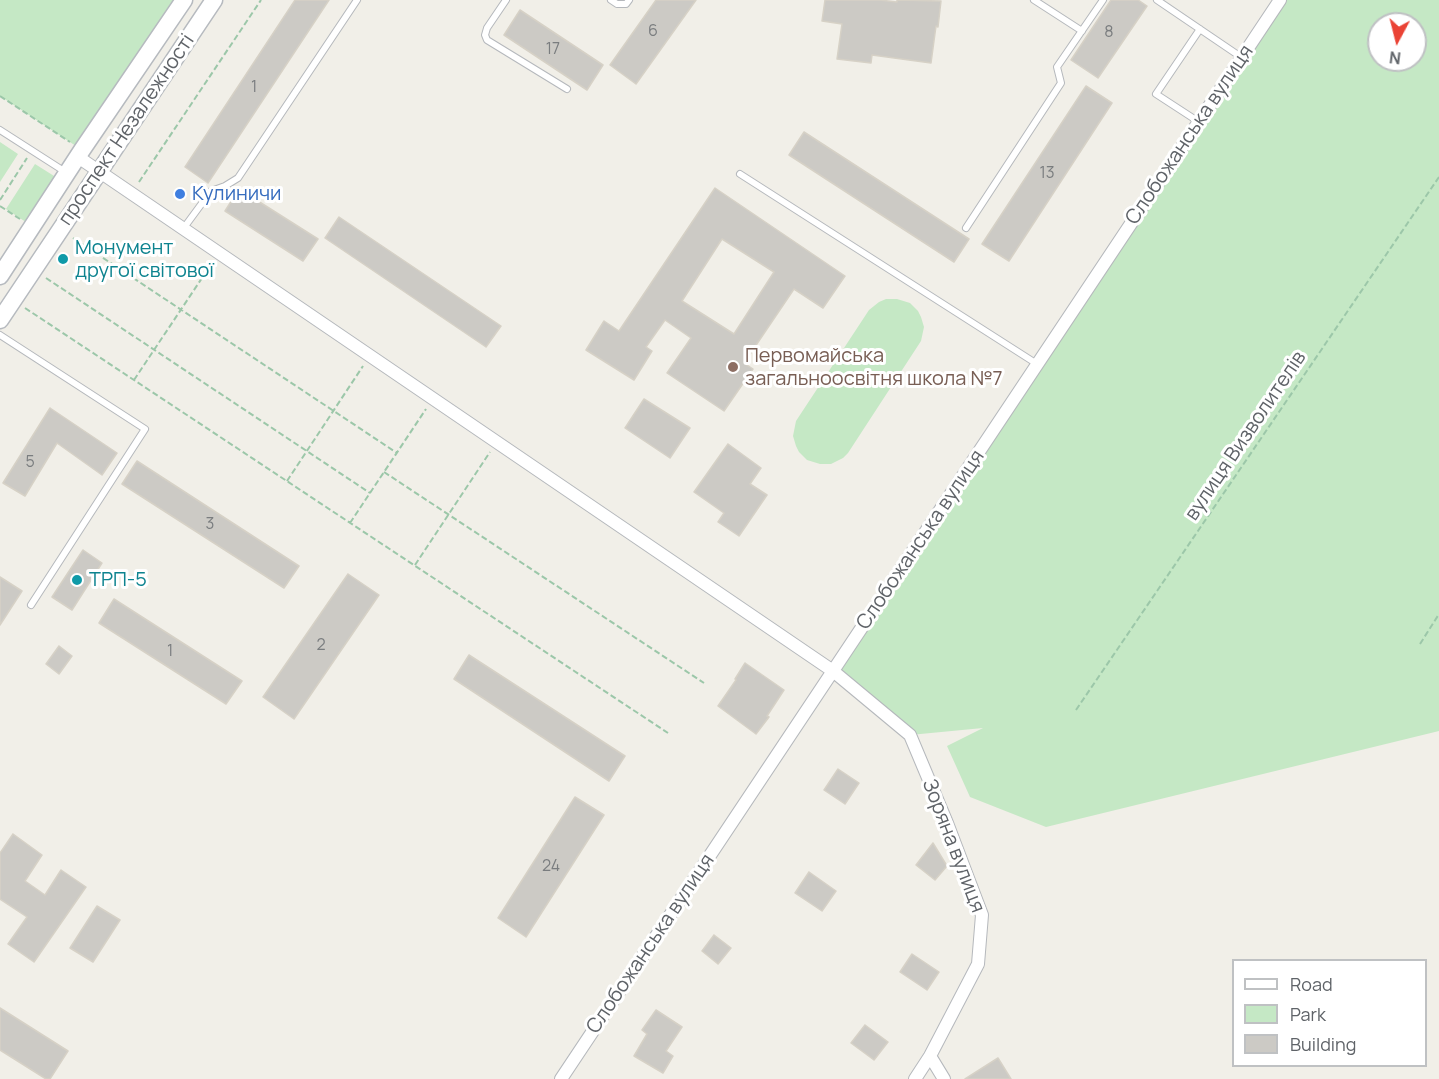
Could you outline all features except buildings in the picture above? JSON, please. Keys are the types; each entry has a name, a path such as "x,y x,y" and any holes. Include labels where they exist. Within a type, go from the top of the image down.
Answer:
{"street":[{"name":"проспект Незалежності","path":"0,276 184,0"},
{"name":"проспект Незалежності","path":"0,320 214,0"},
{"name":"Слобожанська вулиця","path":"561,1079 1280,0"},
{"name":"Зоряна вулиця","path":"80,154 99,172 131,194 833,671 910,735 982,915 978,964 930,1056 915,1079"},
{"path":"930,1056 944,1079"}],"lane":[{"path":"183,228 211,191 238,178 357,0"},
{"path":"506,0 487,28 485,35 487,39 567,89"},
{"path":"611,0 617,4 626,4 629,0"},
{"path":"1034,0 1082,31"},
{"path":"966,228 1062,83 1057,67 1103,0"},
{"path":"1157,0 1242,58"},
{"path":"1199,122 1156,94 1200,29"},
{"path":"0,130 67,173"},
{"path":"740,174 1038,364"},
{"path":"0,335 145,429 31,604"}],"path":[{"path":"131,194 261,0"},
{"path":"0,96 80,154"},
{"path":"0,200 32,150"},
{"name":"вулиця Визволителів","path":"1076,710 1439,177"},
{"path":"0,206 32,226"},
{"path":"60,230 397,453"},
{"path":"134,380 218,253"},
{"path":"33,270 370,493"},
{"path":"13,301 668,733"},
{"path":"287,481 370,356"},
{"path":"350,523 433,399"},
{"path":"415,566 497,442"},
{"path":"384,472 704,683"},
{"path":"1420,644 1439,614"}],"green space":[{"path":"0,0 182,0 82,150 0,96"},
{"path":"1280,0 1439,0 1439,731 1046,827 970,797 947,746 983,728 910,735 833,671"},
{"path":"0,142 18,154 0,182"},
{"path":"35,164 62,181 32,226 6,209"},
{"path":"886,299 897,299 910,303 918,311 924,327 921,341 848,453 831,464 820,464 807,460 799,452 793,436 796,421 869,310"}],"place":[{"name":"Кулиничи","path":"180,194"},
{"name":"Монумент другої світової","path":"63,259"},
{"name":"Первомайська загальноосвітня школа №7","path":"733,367"},
{"name":"ТРП-5","path":"77,580"}]}
